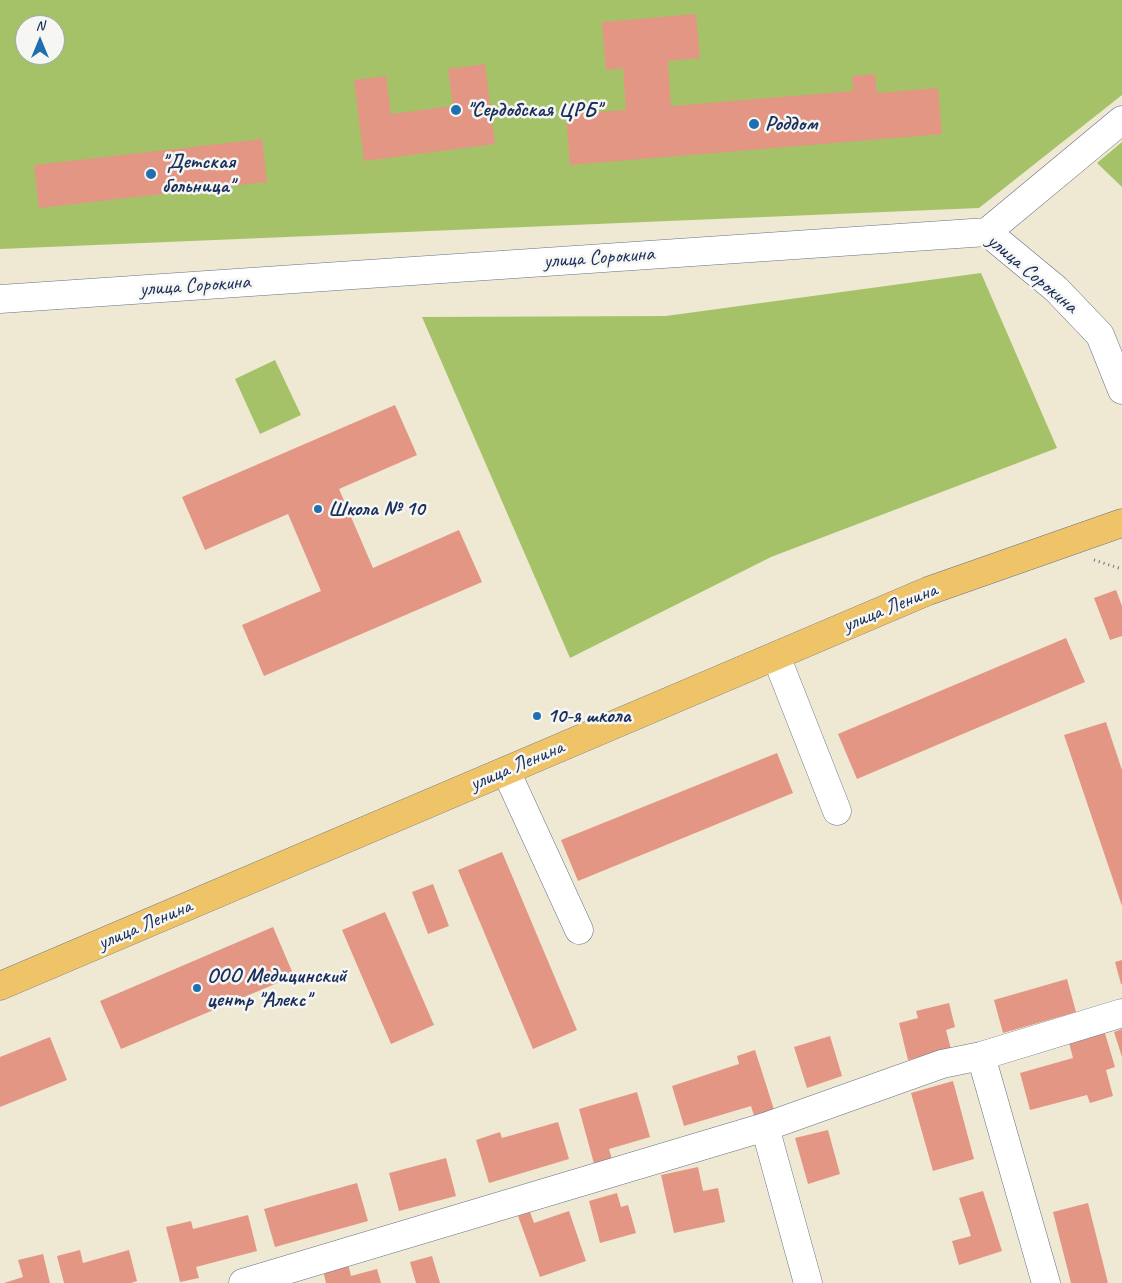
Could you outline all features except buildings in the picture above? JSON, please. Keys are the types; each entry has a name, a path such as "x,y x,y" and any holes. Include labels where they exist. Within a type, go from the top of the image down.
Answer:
{"main road":[{"name":"улица Ленина","path":"0,986 928,591 1122,523"}],"street":[{"path":"987,232 1122,120"},
{"name":"улица Сорокина","path":"0,299 987,232 1056,289 1100,335 1122,390"},
{"path":"776,656 837,811"},
{"path":"506,771 579,930"},
{"path":"243,1283 303,1274 765,1127 942,1064 981,1056 1122,1013"},
{"path":"981,1056 1046,1283"},
{"path":"765,1127 808,1283"}],"green space":[{"path":"0,0 1122,0 1122,95 979,208 0,249"},
{"path":"1122,142 1122,187 1097,163"},
{"path":"981,273 1057,448 771,557 570,658 422,317 666,316"},
{"path":"275,360 301,415 260,434 235,379"}],"place":[{"name":"\"Сердобская ЦРБ\"","path":"456,110"},
{"name":"Роддом","path":"754,124"},
{"name":"\"Детская больница\"","path":"151,174"},
{"name":"Школа № 10","path":"318,509"},
{"name":"10-я школа","path":"537,716"},
{"name":"ООО Медицинский центр \"Алекс\"","path":"197,988"}]}
